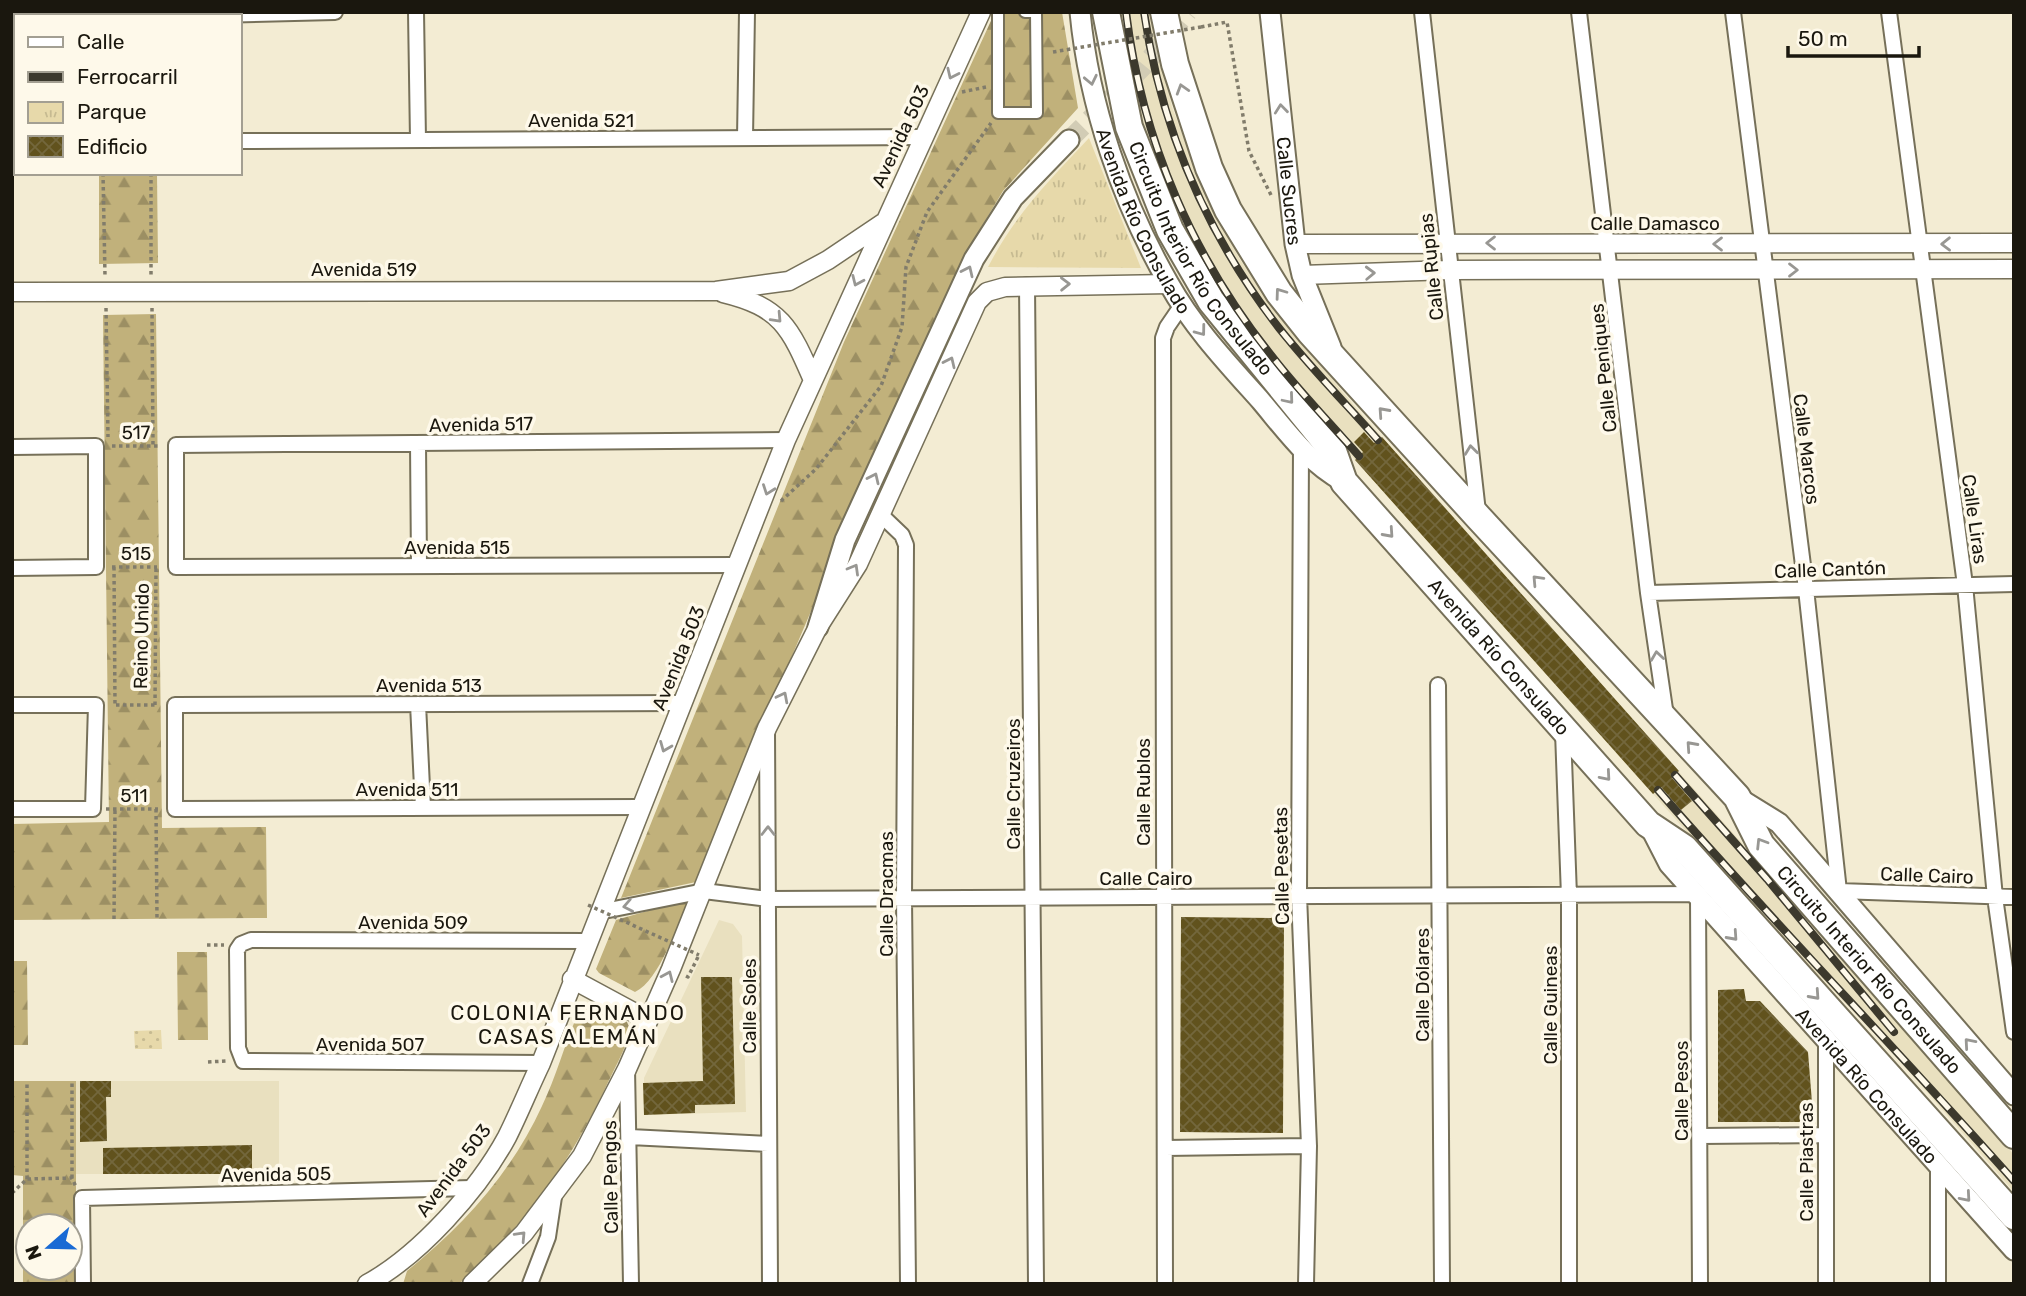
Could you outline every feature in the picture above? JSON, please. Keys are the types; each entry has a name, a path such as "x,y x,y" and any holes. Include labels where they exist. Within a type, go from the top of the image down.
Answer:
{"highway":[{"name":"Circuito Interior Río Consulado","path":"1106,12 1129,127 1170,230 1211,301 1333,452 1344,482"},
{"path":"1164,12 1191,119 1228,210 1279,293 1479,518 1737,797"},
{"name":"Avenida Río Consulado","path":"1344,482 1648,824"},
{"name":"Circuito Interior Río Consulado","path":"1737,797 1761,845 2014,1135"},
{"path":"1648,824 1684,848 2014,1216"}],"main road":[{"name":"Avenida Río Consulado","path":"1080,12 1093,89 1115,162 1143,232 1169,284 1220,355 1318,468 1344,482"},
{"name":"Calle Sucres","path":"1270,12 1295,244 1302,275 1340,363"},
{"path":"818,627 845,540 974,259 1013,198 1069,140"},
{"path":"1737,797 1779,823 2014,1095"},
{"name":"Avenida Río Consulado","path":"1648,824 1669,864 2014,1250"}],"street":[{"path":"228,14 335,12"},
{"path":"416,12 418,140"},
{"path":"738,12 749,12 745,138"},
{"name":"Avenida 503","path":"372,1283 428,1238 471,1188 505,1139 541,1063 587,941 594,909 683,703 786,440 981,12"},
{"path":"998,12 998,113 1037,113 1036,12 1025,12"},
{"name":"Calle Rupias","path":"1422,12 1479,518"},
{"name":"Calle Peniques","path":"1579,12 1612,272 1648,593 1667,719"},
{"name":"Calle Marcos","path":"1733,12 1806,589 1839,891"},
{"name":"Calle Liras","path":"1889,12 1965,584 1996,897 2014,1032"},
{"path":"12,13 70,14"},
{"name":"Avenida 521","path":"242,141 922,138"},
{"name":"Avenida 519","path":"12,292 716,291 789,281 828,260 884,223"},
{"name":"Calle Damasco","path":"1295,244 2014,243"},
{"path":"1302,275 1450,270 1612,272 2014,269"},
{"path":"472,1284 524,1233 554,1196 582,1156 627,1069 705,891 767,728 818,627 858,564 977,302 988,292 1027,285 1169,284"},
{"name":"Calle Cruzeiros","path":"1027,285 1036,1284"},
{"name":"Avenida 519","path":"716,291 757,302 773,311 796,341 813,380"},
{"name":"Calle Rublos","path":"1165,1284 1162,897 1163,338 1164,332 1182,305"},
{"name":"Avenida 517","path":"176,445 786,440"},
{"path":"418,443 419,566"},
{"path":"176,445 176,567"},
{"path":"12,447 96,446 96,567 12,568"},
{"name":"Calle Pesetas","path":"1301,447 1300,895 1309,1146 1306,1284"},
{"name":"Calle Dracmas","path":"880,514 902,535 906,545 904,898 908,1284"},
{"name":"Avenida 515","path":"176,567 737,565"},
{"name":"Calle Cantón","path":"1648,593 2014,584"},
{"name":"Calle Dólares","path":"1438,685 1442,1284"},
{"name":"Avenida 513","path":"175,705 683,703"},
{"path":"418,704 423,808"},
{"path":"12,705 96,705 93,809 12,809"},
{"path":"175,705 175,809"},
{"name":"Calle Guineas","path":"1563,726 1569,896 1569,1284"},
{"name":"Calle Soles","path":"767,728 771,1284"},
{"name":"Avenida 511","path":"175,809 640,807"},
{"name":"Calle Cairo","path":"594,909 705,891 768,899 1300,895 1697,896"},
{"name":"Calle Cairo","path":"1839,891 2014,897"},
{"name":"Calle Pesos","path":"1697,896 1701,1136 1700,1284"},
{"name":"Avenida 509","path":"243,1061 238,1048 236,956 240,944 251,940 587,941"},
{"path":"572,979 648,1020"},
{"name":"Calle Piastras","path":"1826,1041 1826,1284"},
{"name":"Avenida 507","path":"243,1061 541,1063"},
{"name":"Calle Pengos","path":"627,1069 631,1284"},
{"path":"1701,1136 1825,1135"},
{"path":"630,1138 768,1144"},
{"path":"1166,1148 1309,1146"},
{"path":"1938,1165 1938,1284"},
{"name":"Avenida 505","path":"82,1198 471,1188"},
{"path":"530,1284 548,1237 554,1196"},
{"path":"82,1198 83,1284"}],"path":[{"path":"70,14 151,13"},
{"path":"1053,52 1227,22 1249,151 1272,197"},
{"path":"941,97 998,85"},
{"path":"759,514 780,503 816,469 881,386 902,327 906,267 927,212 998,113"},
{"name":"517","path":"96,446 176,445"},
{"name":"515","path":"96,567 176,567"},
{"name":"Reino Unido","path":"155,705 156,567"},
{"name":"Reino Unido","path":"114,568 115,705"},
{"path":"96,705 175,705"},
{"name":"511","path":"93,809 175,809"},
{"path":"114,919 115,809"},
{"path":"156,809 157,919"},
{"path":"594,909 699,955 688,977"},
{"path":"27,1081 27,1179"},
{"path":"72,1081 72,1178 82,1198"},
{"path":"12,1193 27,1179 72,1178"}],"shaded area":[{"path":"1118,12 1152,12 1172,107 1197,173 1239,258 1278,314 1357,409 1828,940 2014,1155 2014,1192 1894,1054 1761,915 1267,361 1188,240 1146,140 1134,101"},
{"path":"719,920 733,924 742,936 746,1112 644,1115 644,1078"},
{"path":"76,1081 279,1081 279,1174 76,1174"}],"green space":[{"path":"995,12 1062,12 1078,108 1003,191 967,251 899,404 696,882 621,898 844,342"},
{"path":"1089,138 1141,268 988,267 1021,214"},
{"path":"99,175 157,175 158,263 99,264"},
{"path":"156,314 162,828 266,827 267,918 12,920 12,824 109,822 103,315"},
{"path":"689,899 667,951 644,986 635,992 599,973 596,969 616,920"},
{"path":"177,952 207,952 208,1040 178,1040"},
{"path":"12,961 27,961 28,1045 12,1045"},
{"path":"594,1006 627,1022 631,1031 589,1120 542,1195 504,1240 459,1284 403,1284 407,1271 447,1236 501,1175 530,1130 547,1095 577,1016 584,1009"},
{"path":"161,1030 162,1049 135,1049 134,1031"},
{"path":"12,1081 76,1081 76,1212 23,1212 23,1176 12,1175"},
{"path":"23,1282 76,1282 76,1284"}],"building":[{"path":"1364,432 1374,443 1382,437 1679,771 1672,778 1692,801 1681,810 1661,787 1653,794 1355,460 1363,452 1354,442"},
{"path":"1181,917 1284,918 1283,1133 1180,1132"},
{"path":"701,977 732,977 735,1104 695,1105 695,1113 644,1115 643,1083 703,1081"},
{"path":"1744,989 1746,1001 1760,1001 1808,1052 1813,1115 1802,1122 1718,1122 1718,990"},
{"path":"80,1081 111,1081 111,1097 106,1097 107,1141 80,1142"},
{"path":"252,1145 252,1174 103,1174 103,1148"}],"tunnel":[{"path":"1069,140 1143,67 1188,12"}],"railway":[{"path":"1126,12 1144,107 1176,196 1196,240 1246,321 1285,372 1359,456"},
{"path":"1144,12 1162,97 1175,138 1209,218 1230,256 1279,328 1378,440"},
{"path":"1675,775 1767,879 1894,1032"},
{"path":"1658,790 2014,1181"}],"district":[{"name":"COLONIA FERNANDO CASAS ALEMÁN","path":"568,1025"}]}
